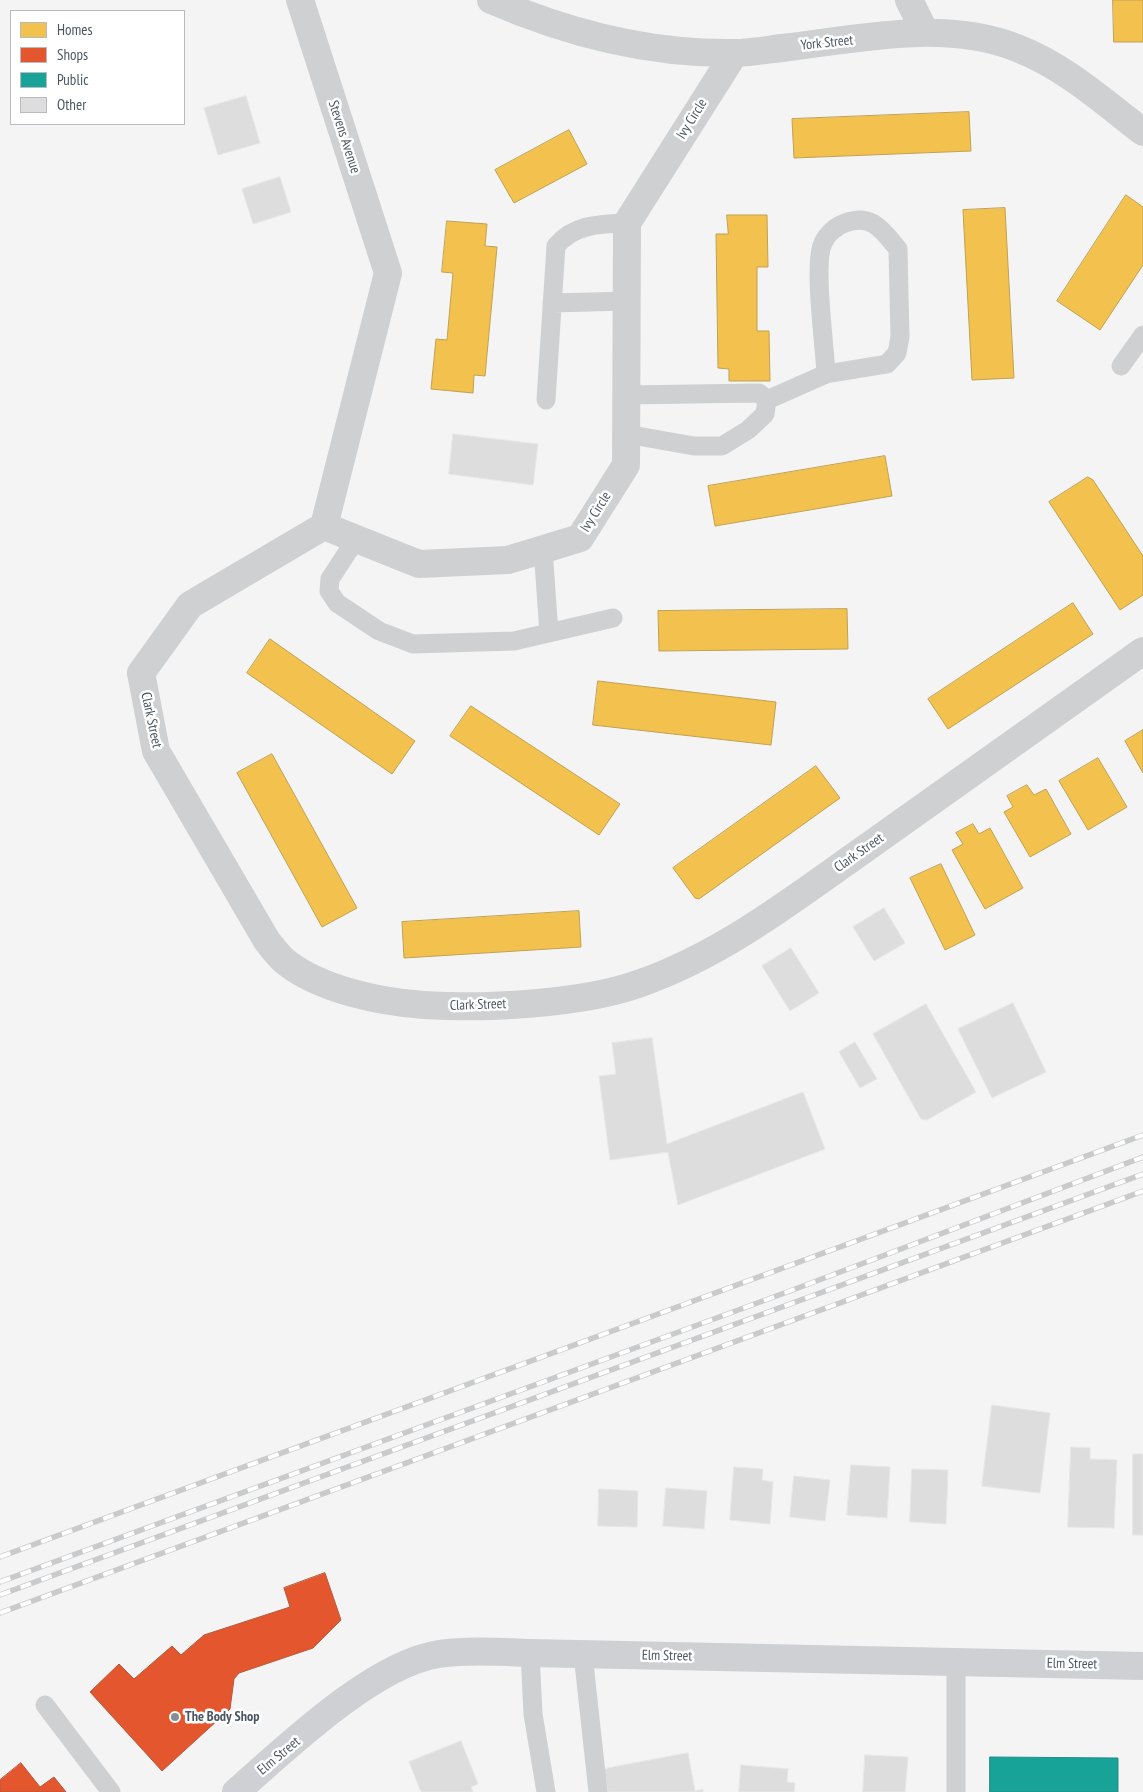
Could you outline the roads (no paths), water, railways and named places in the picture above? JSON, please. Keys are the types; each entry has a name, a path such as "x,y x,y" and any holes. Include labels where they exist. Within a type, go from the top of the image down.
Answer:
{"main road":[{"name":"Elm Street","path":"236,1792 348,1697 403,1664 437,1654 530,1652 1143,1666"}],"street":[{"name":"Stevens Avenue","path":"300,0 388,273 324,526"},
{"name":"York Street","path":"491,0 536,20 592,36 664,49 734,54 925,32 981,39 1017,48 1055,67 1143,132"},
{"path":"909,0 925,32"},
{"name":"Ivy Circle","path":"324,526 418,564 508,560 580,538 626,465 627,223 734,54"},
{"name":"Clark Street","path":"324,526 190,605 141,673 156,751 267,941 285,962 315,981 396,1003 452,1007 519,1004 586,996 636,985 692,962 772,915 1143,652"}],"lane":[{"path":"767,400 826,374 887,364 897,353 900,337 898,249 877,224 857,219 836,226 823,243 818,263 826,374"},
{"path":"546,400 556,246 564,236 591,224 627,223"},
{"path":"552,303 627,301"},
{"path":"1121,366 1143,335"},
{"path":"626,395 759,393 767,400"},
{"path":"626,434 694,446 722,446 748,430 765,414 767,400"},
{"path":"356,539 330,579 329,591 337,603 378,631 414,644 514,641 613,618"},
{"path":"543,549 549,633"},
{"path":"530,1652 533,1714 546,1792"},
{"path":"583,1654 598,1792"},
{"path":"956,1662 956,1792"},
{"path":"44,1704 111,1792"}],"railway":[{"path":"0,1557 1143,1135"},
{"path":"0,1582 798,1288 1143,1157"},
{"path":"0,1595 1143,1174"},
{"path":"0,1613 1143,1191"}],"place":[{"name":"The Body Shop","path":"175,1717"}]}
